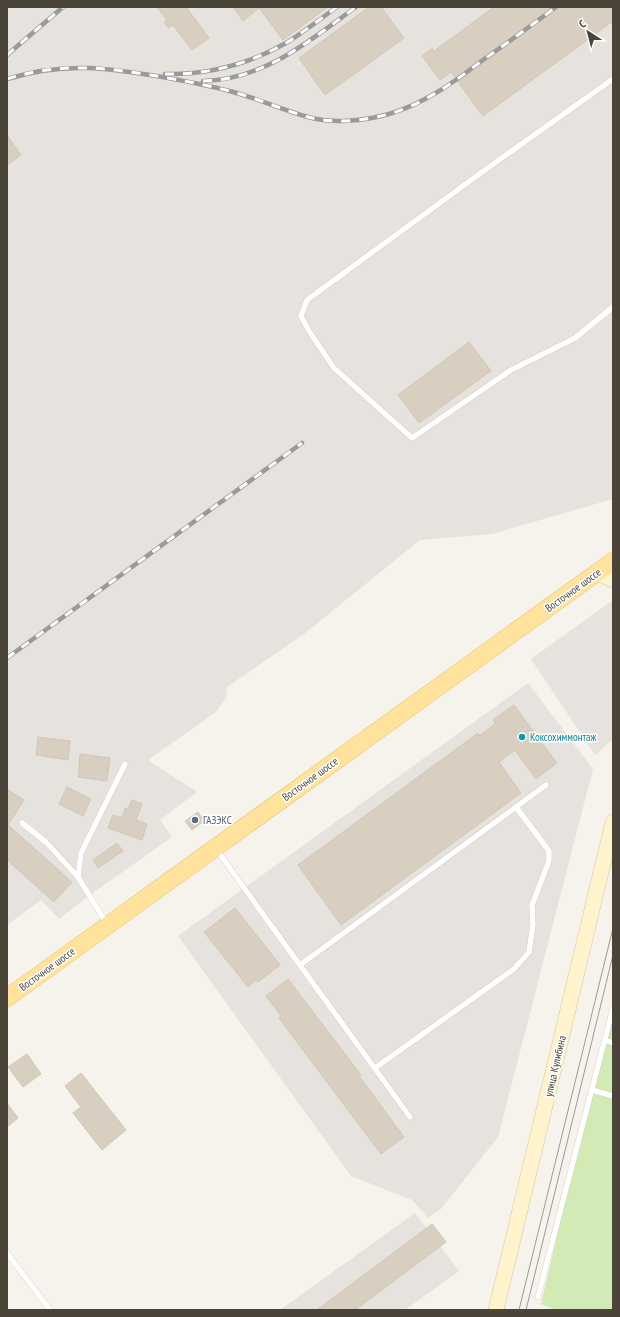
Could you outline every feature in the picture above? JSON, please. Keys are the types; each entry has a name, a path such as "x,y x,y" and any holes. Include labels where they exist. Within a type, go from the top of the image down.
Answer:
{"main road":[{"name":"Восточное шоссе","path":"7,998 613,561"}],"street":[{"path":"596,572 613,580"},
{"name":"улица Кулибина","path":"496,1310 613,822"}],"lane":[{"path":"613,79 478,175 307,300 301,316 309,331 334,368 412,438 511,370 575,338 613,307"},
{"path":"78,877 81,853 125,764"},
{"path":"300,965 546,785"},
{"path":"375,1068 514,969 529,952 533,924 532,905 549,862 549,851 516,807"},
{"path":"22,823 46,842 78,877 108,926"},
{"path":"216,848 410,1116"},
{"path":"538,1297 613,1008"},
{"path":"605,1040 613,1043"},
{"path":"592,1090 613,1096"},
{"path":"7,1254 50,1310"}],"shaded area":[{"path":"7,7 613,7 613,499 492,534 420,540 304,634 227,687 226,698 216,712 148,760 197,792 160,820 172,837 90,895 59,919 41,900 7,925"},
{"path":"613,600 613,739 595,755 531,659"},
{"name":"Коксохиммонтаж","path":"528,683 593,769 498,1137 441,1209 428,1218 412,1200 351,1176 178,936"},
{"path":"415,1213 459,1271 405,1310 280,1310"}],"green space":[{"path":"613,1001 613,1310 557,1310 541,1304"}],"building":[{"path":"157,7 186,7 209,38 192,50 173,25 168,28 164,22 167,20"},
{"path":"233,7 328,7 283,40 259,8 243,21"},
{"path":"369,7 381,7 404,38 325,95 299,58"},
{"path":"494,7 613,7 613,21 483,116 451,72 440,80 422,56 432,48 434,51"},
{"path":"7,135 21,155 7,165"},
{"path":"469,342 491,371 419,423 398,395"},
{"path":"514,705 557,763 536,779 515,750 499,762 521,793 341,925 298,865 478,733 479,736 495,724 493,720"},
{"path":"38,737 70,741 68,760 36,755"},
{"path":"80,754 110,758 107,781 78,777"},
{"path":"67,787 91,799 83,816 59,804"},
{"path":"7,789 24,800 8,825 72,882 54,902 7,860"},
{"path":"132,800 142,804 136,820 147,824 142,840 108,828 113,815 122,818 125,808 128,809"},
{"path":"198,812 204,821 192,830 185,821"},
{"path":"117,843 123,851 98,868 93,860"},
{"path":"235,908 280,965 258,982 256,980 248,987 204,932"},
{"path":"288,979 361,1075 359,1076 404,1137 381,1154 279,1018 281,1016 266,996"},
{"path":"27,1054 41,1074 23,1087 8,1067"},
{"path":"81,1073 126,1130 102,1150 73,1113 81,1107 65,1086"},
{"path":"7,1103 18,1118 7,1127"},
{"path":"432,1224 446,1242 355,1310 317,1310"}],"tram line":[{"path":"519,1310 613,928"},
{"path":"526,1310 613,955"}],"railway":[{"path":"7,55 63,7"},
{"path":"165,74 197,73 228,67 258,57 286,43 337,7"},
{"path":"203,81 225,79 246,74 266,66 303,45 356,7"},
{"path":"7,79 28,73 68,68 127,71 225,90 308,117 338,121 359,120 402,110 438,92 556,7"},
{"path":"7,658 302,443"}],"place":[{"name":"Коксохиммонтаж","path":"522,737"},
{"name":"ГАЗЭКС","path":"195,820"}]}
